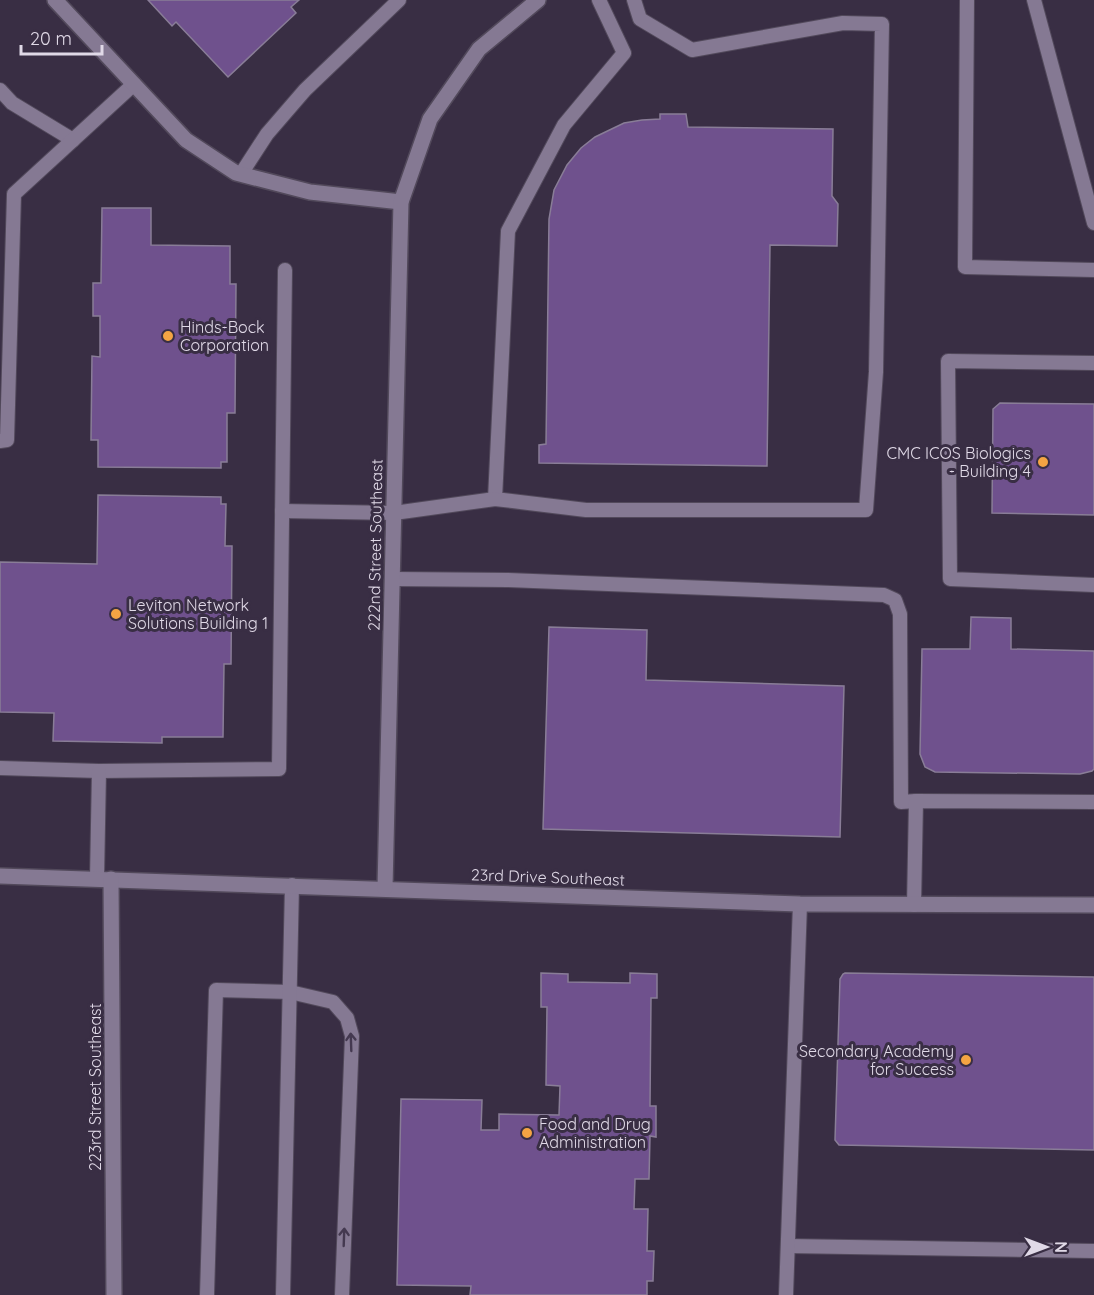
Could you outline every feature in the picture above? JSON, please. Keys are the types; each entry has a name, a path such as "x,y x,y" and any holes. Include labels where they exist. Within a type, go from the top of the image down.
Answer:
{"street":[{"path":"55,0 186,140 236,173 310,192 402,202"},
{"name":"222nd Street Southeast","path":"385,888 402,202 430,119 479,49 538,0"},
{"name":"23rd Drive Southeast","path":"0,876 800,904 1094,905"},
{"name":"223rd Street Southeast","path":"104,879 114,1295"}],"lane":[{"path":"241,174 267,134 305,90 399,0"},
{"path":"495,499 508,231 564,125 624,52 599,0"},
{"path":"282,511 394,513 495,499 586,510 866,510 876,372 882,24 843,23 692,50 640,19 634,0"},
{"path":"967,0 964,267 1094,270"},
{"path":"1034,0 1094,221"},
{"path":"0,441 8,440 14,194 134,84"},
{"path":"0,90 12,103 73,140"},
{"path":"0,768 99,771 279,769 285,270"},
{"path":"1094,363 948,361 950,579 1094,585"},
{"path":"393,579 508,580 884,595 895,600 900,614 901,802 1094,802"},
{"path":"99,771 104,879"},
{"path":"914,905 916,801"},
{"path":"283,1295 292,885"},
{"path":"786,1295 800,904"},
{"path":"207,1295 216,990 290,992 333,1002 347,1018 352,1036 342,1295"},
{"path":"788,1246 1094,1251"}],"building":[{"path":"148,0 299,0 291,7 296,13 228,77 176,22 172,26"},
{"path":"660,114 686,114 688,127 833,129 832,196 838,204 837,246 770,245 767,466 539,463 539,445 546,444 549,219 554,190 567,165 581,148 595,137 624,123 660,119"},
{"name":"Hinds-Bock Corporation","path":"102,208 151,208 151,245 230,246 230,284 236,284 235,413 227,413 227,462 221,462 221,468 98,467 98,440 91,440 92,356 100,357 100,316 93,316 93,283 101,283"},
{"name":"CMC ICOS Biologics - Building 4","path":"1000,403 1094,404 1094,515 992,513 993,409"},
{"name":"Leviton Network Solutions Building 1","path":"98,495 221,497 221,504 226,504 225,546 232,546 231,664 224,664 223,737 162,737 162,743 53,741 54,713 0,712 0,562 97,564"},
{"path":"971,617 1011,618 1011,649 1094,651 1094,769 1092,771 1080,774 935,772 925,767 920,754 922,649 970,649"},
{"path":"549,627 647,630 646,680 844,686 840,837 543,829"},
{"name":"Food and Drug Administration","path":"541,973 568,974 568,982 630,983 630,973 657,974 657,998 651,998 650,1106 656,1106 656,1137 650,1136 649,1179 635,1179 634,1209 648,1209 647,1251 654,1251 653,1281 647,1281 647,1295 470,1295 471,1286 397,1285 401,1099 482,1100 481,1130 499,1130 499,1114 559,1115 560,1086 546,1085 547,1007 541,1007"},
{"name":"Secondary Academy for Success","path":"845,973 1094,977 1094,1150 839,1145 835,1140 840,979"}],"place":[{"name":"Hinds-Bock Corporation","path":"168,336"},
{"name":"CMC ICOS Biologics - Building 4","path":"1043,462"},
{"name":"Leviton Network Solutions Building 1","path":"116,614"},
{"name":"Secondary Academy for Success","path":"966,1060"},
{"name":"Food and Drug Administration","path":"527,1133"}]}
